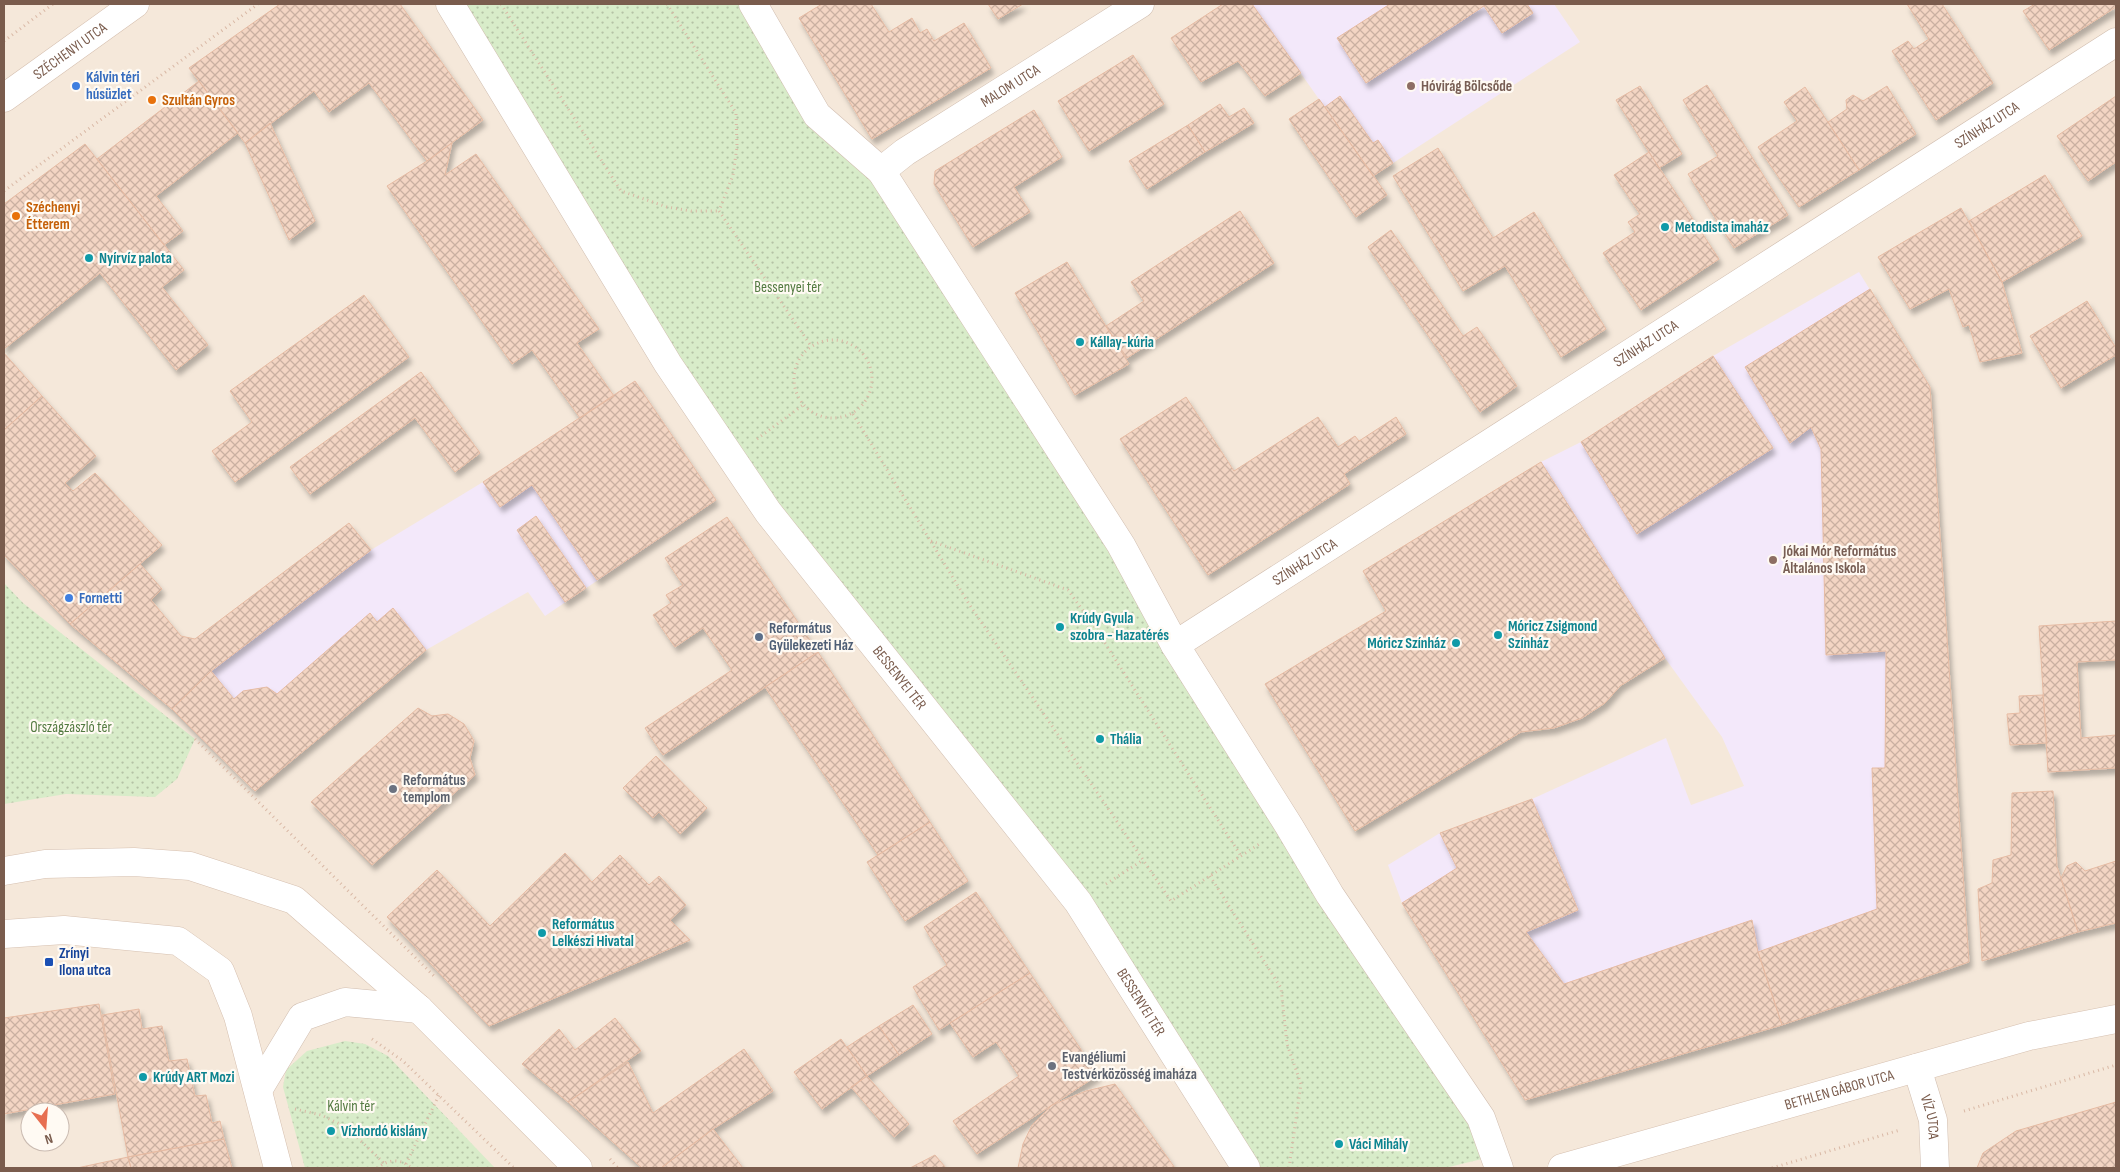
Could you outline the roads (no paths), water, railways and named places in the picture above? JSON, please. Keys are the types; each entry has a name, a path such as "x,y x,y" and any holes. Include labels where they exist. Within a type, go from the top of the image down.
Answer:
{"street":[{"name":"SZÉCHENYI UTCA","path":"4,98 135,4"},
{"name":"BESSENYEI TÉR","path":"450,4 668,364 731,458 768,512 1078,902 1246,1168"},
{"path":"752,4 817,115 881,171 1121,544 1175,644 1360,942 1480,1118 1499,1168"},
{"name":"MALOM UTCA","path":"881,171 905,152 1140,4"},
{"name":"SZÍNHÁZ UTCA","path":"1175,644 2116,42"},
{"path":"4,871 45,864 134,862 190,866 294,900 419,1009 578,1168"},
{"path":"4,934 64,930 178,941 220,971 238,1016 278,1168"},
{"path":"258,1090 302,1017 345,1002 419,1009"},
{"name":"BETHLEN GÁBOR UTCA","path":"1562,1168 2029,1036 2116,1019"},
{"name":"VÍZ UTCA","path":"1917,1068 1934,1120 1935,1168"}],"place":[{"name":"Kálvin téri húsüzlet","path":"76,86"},
{"name":"Hóvirág Bölcsőde","path":"1411,86"},
{"name":"Szultán Gyros","path":"152,100"},
{"name":"Széchenyi Étterem","path":"16,216"},
{"name":"Metodista imaház","path":"1665,227"},
{"name":"Nyírvíz palota","path":"89,258"},
{"name":"Kállay-kúria","path":"1080,342"},
{"name":"Jókai Mór Református Általános Iskola","path":"1773,560"},
{"name":"Fornetti","path":"69,598"},
{"name":"Krúdy Gyula szobra - Hazatérés","path":"1060,627"},
{"name":"Móricz Zsigmond Színház","path":"1498,635"},
{"name":"Református Gyülekezeti Ház","path":"759,637"},
{"name":"Móricz Színház","path":"1456,643"},
{"name":"Thália","path":"1100,739"},
{"name":"Református templom","path":"393,789"},
{"name":"Református Lelkészi Hivatal","path":"542,933"},
{"name":"Zrínyi Ilona utca","path":"49,962"},
{"name":"Evangéliumi Testvérközösség imaháza","path":"1052,1066"},
{"name":"Krúdy ART Mozi","path":"143,1077"},
{"name":"Vízhordó kislány","path":"331,1131"},
{"name":"Váci Mihály","path":"1339,1144"}],"park label":[{"name":"Bessenyei tér","path":"788,287"},
{"name":"Országzászló tér","path":"71,727"},
{"name":"Kálvin tér","path":"351,1106"}]}
